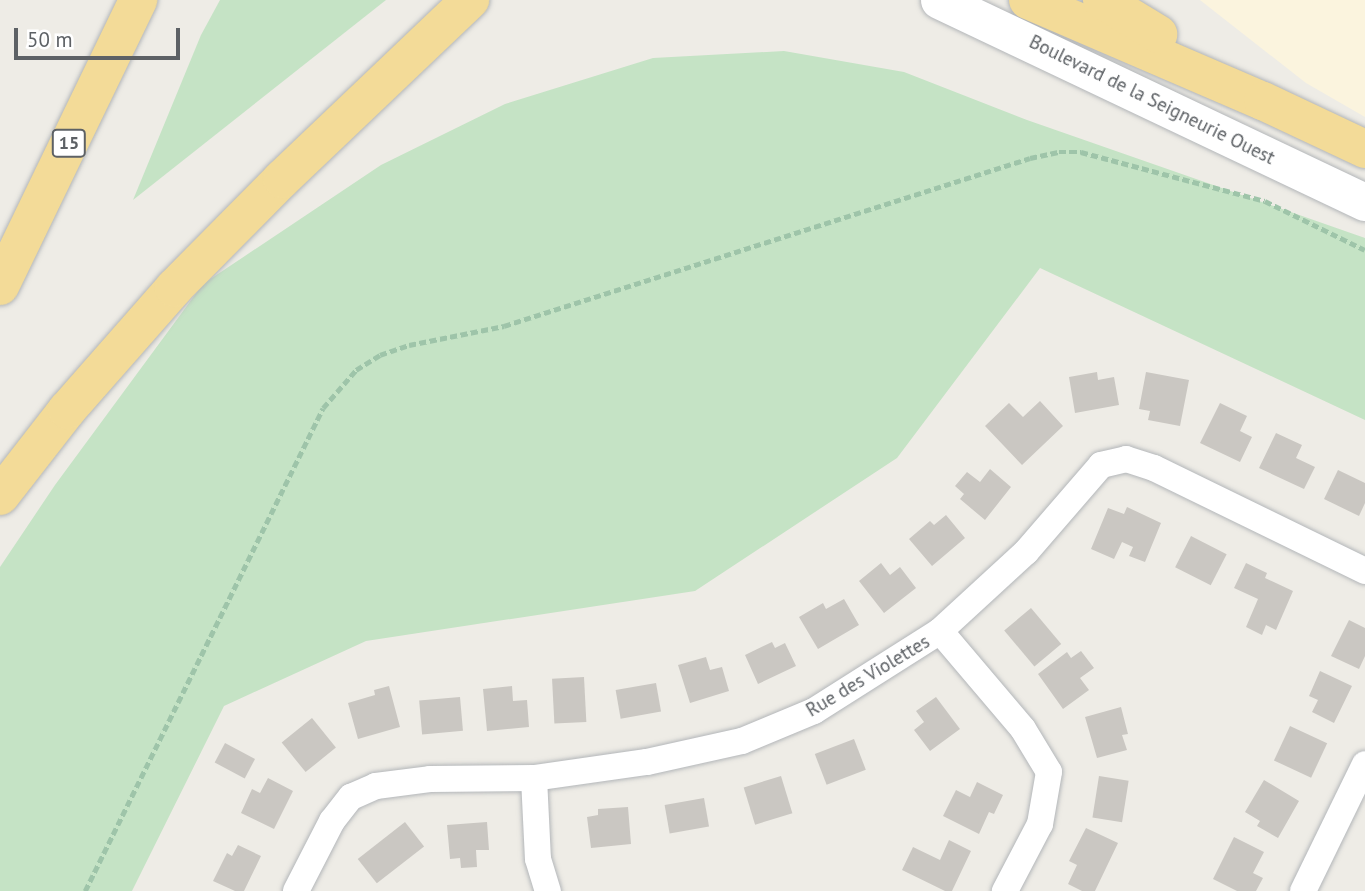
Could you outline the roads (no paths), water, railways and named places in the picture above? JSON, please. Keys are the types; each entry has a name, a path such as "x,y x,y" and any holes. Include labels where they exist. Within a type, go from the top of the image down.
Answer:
{"highway":[{"name":"15","path":"0,286 138,0"},
{"path":"0,496 67,410 174,288 282,179 470,0"},
{"path":"1028,0 1263,100 1365,149"},
{"path":"1102,0 1263,100"}],"main road":[{"name":"Boulevard de la Seigneurie Ouest","path":"939,0 1365,202"}],"street":[{"name":"Rue des Violettes","path":"296,891 332,821 351,797 376,786 430,779 534,778 647,762 742,741 814,711 940,631 1026,552 1101,465 1126,459 1154,468 1365,571"},
{"path":"940,631 1023,729 1049,772 1040,824 1005,891"},
{"path":"1303,891 1365,764"},
{"path":"534,778 538,859 548,891"}]}
